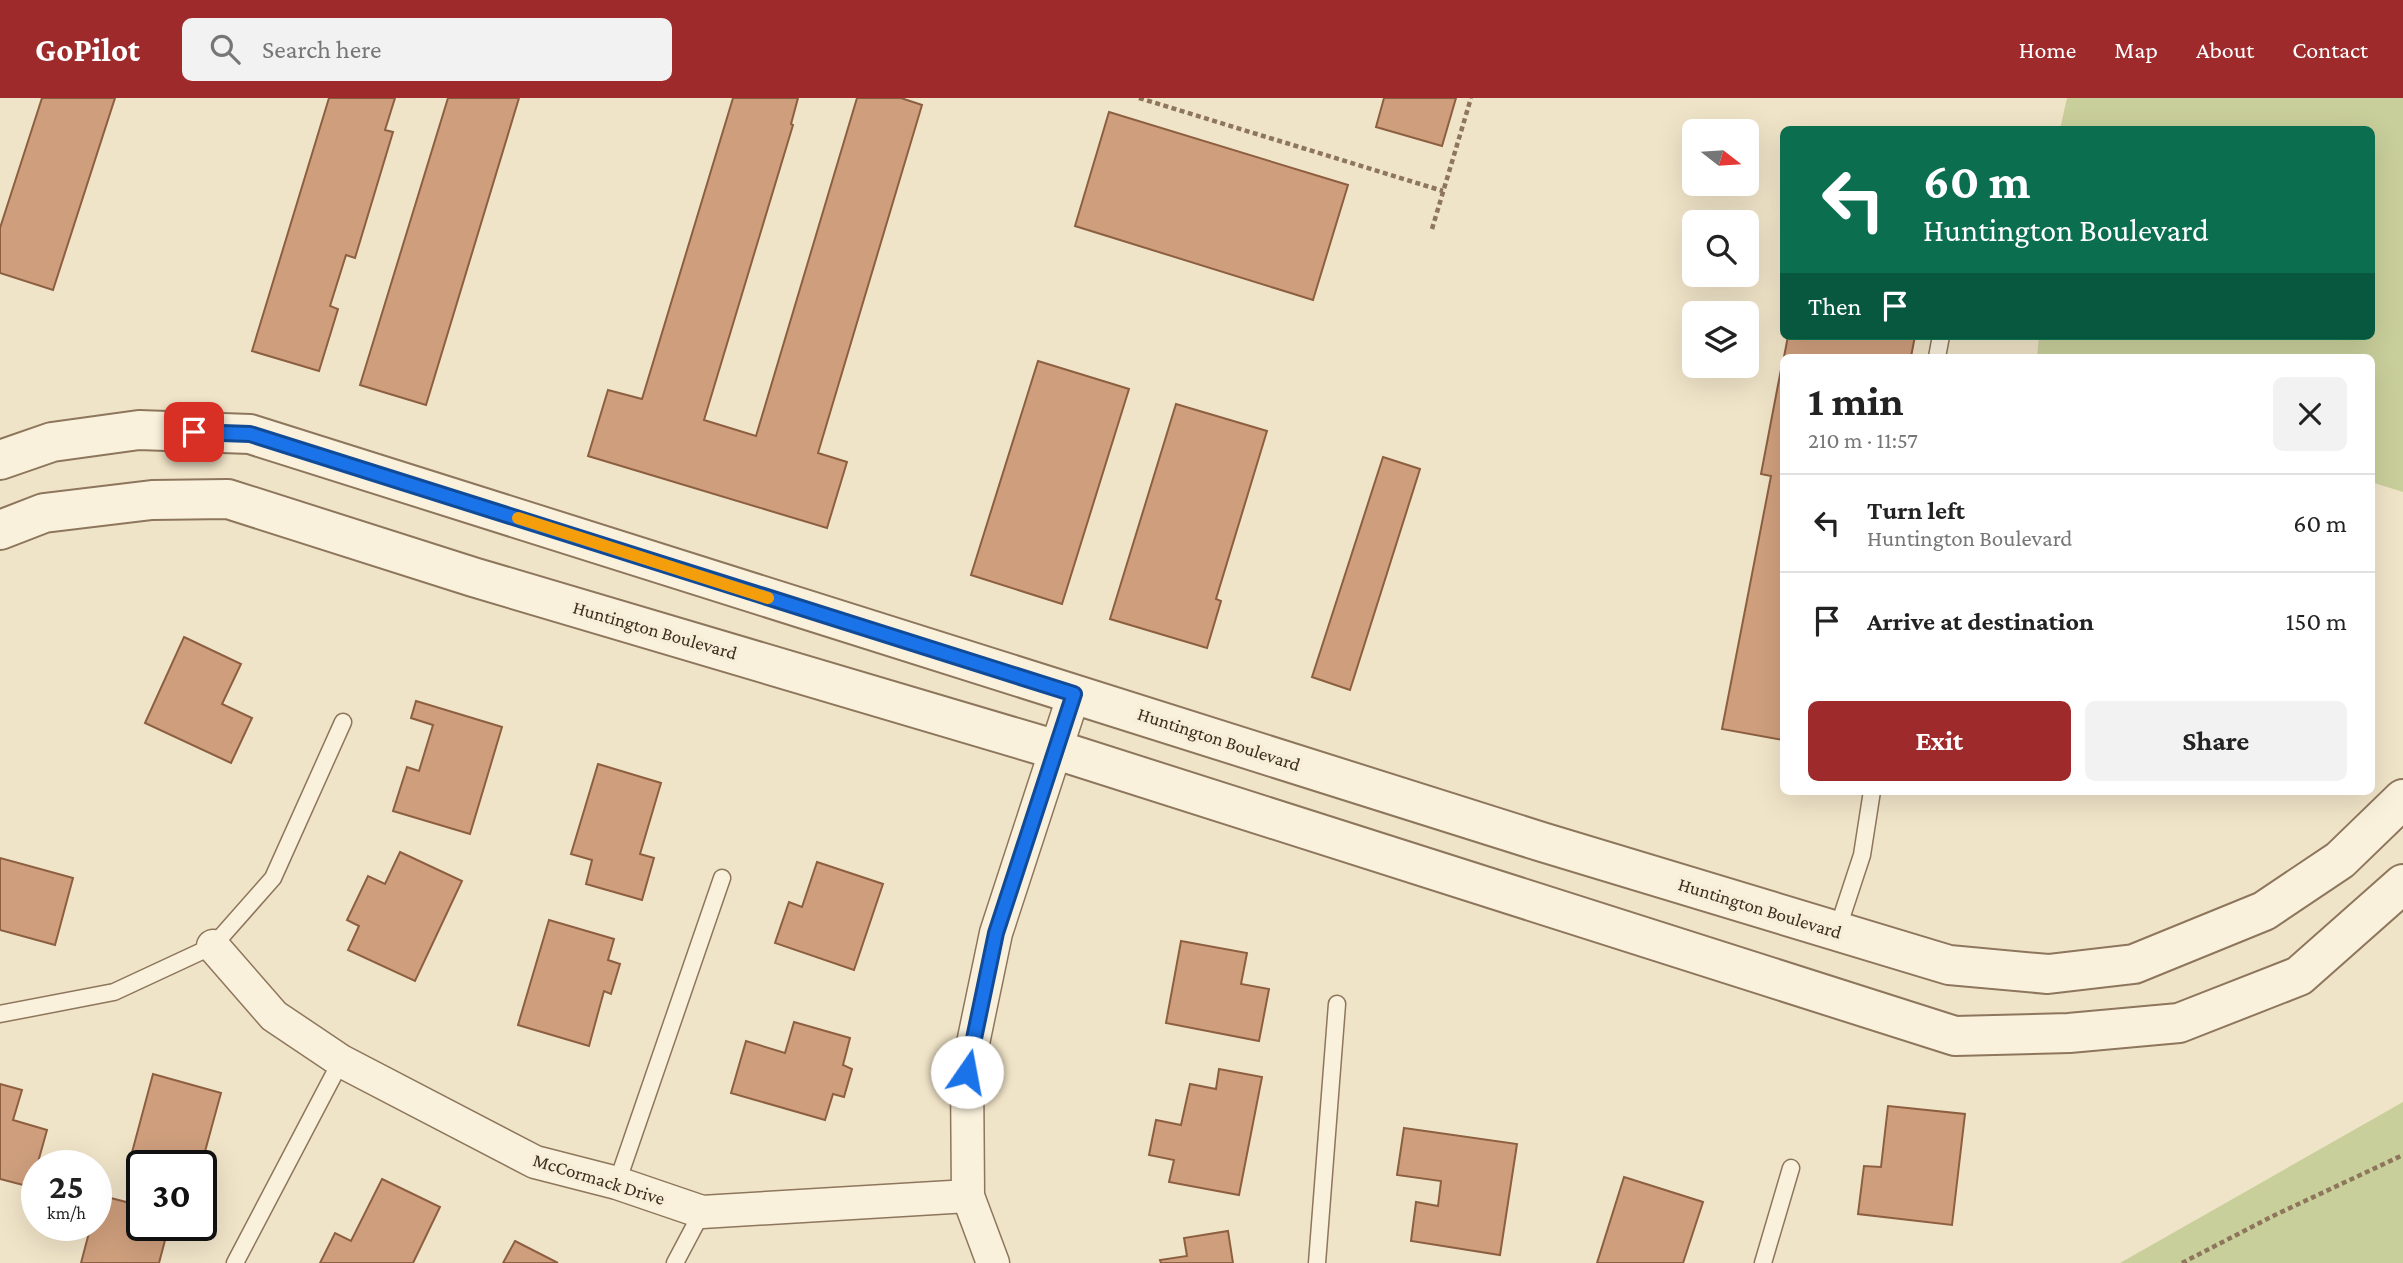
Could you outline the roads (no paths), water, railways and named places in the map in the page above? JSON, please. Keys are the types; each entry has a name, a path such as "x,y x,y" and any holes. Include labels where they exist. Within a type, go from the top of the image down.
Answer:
{"street":[{"name":"Huntington Boulevard","path":"0,460 52,442 139,429 250,434 1542,842 1949,965 2048,974 2134,964 2264,911 2340,860 2403,799"},
{"name":"Huntington Boulevard","path":"0,530 44,513 152,500 228,499 472,577 1057,750 1955,1036 2069,1033 2179,1023 2299,976 2403,884"},
{"path":"993,1263 968,1196 967,1072 996,933 1074,694"},
{"name":"McCormack Drive","path":"213,946 274,1016 341,1061 536,1162 617,1182 702,1212 968,1196"}],"lane":[{"path":"0,1014 114,992 213,946 273,878 343,722"},
{"path":"1837,931 1862,855 1871,795"},
{"path":"617,1182 722,878"},
{"path":"1317,1263 1337,1004"},
{"path":"235,1263 341,1061"},
{"path":"1763,1263 1791,1168"},
{"path":"675,1263 702,1212"}]}
